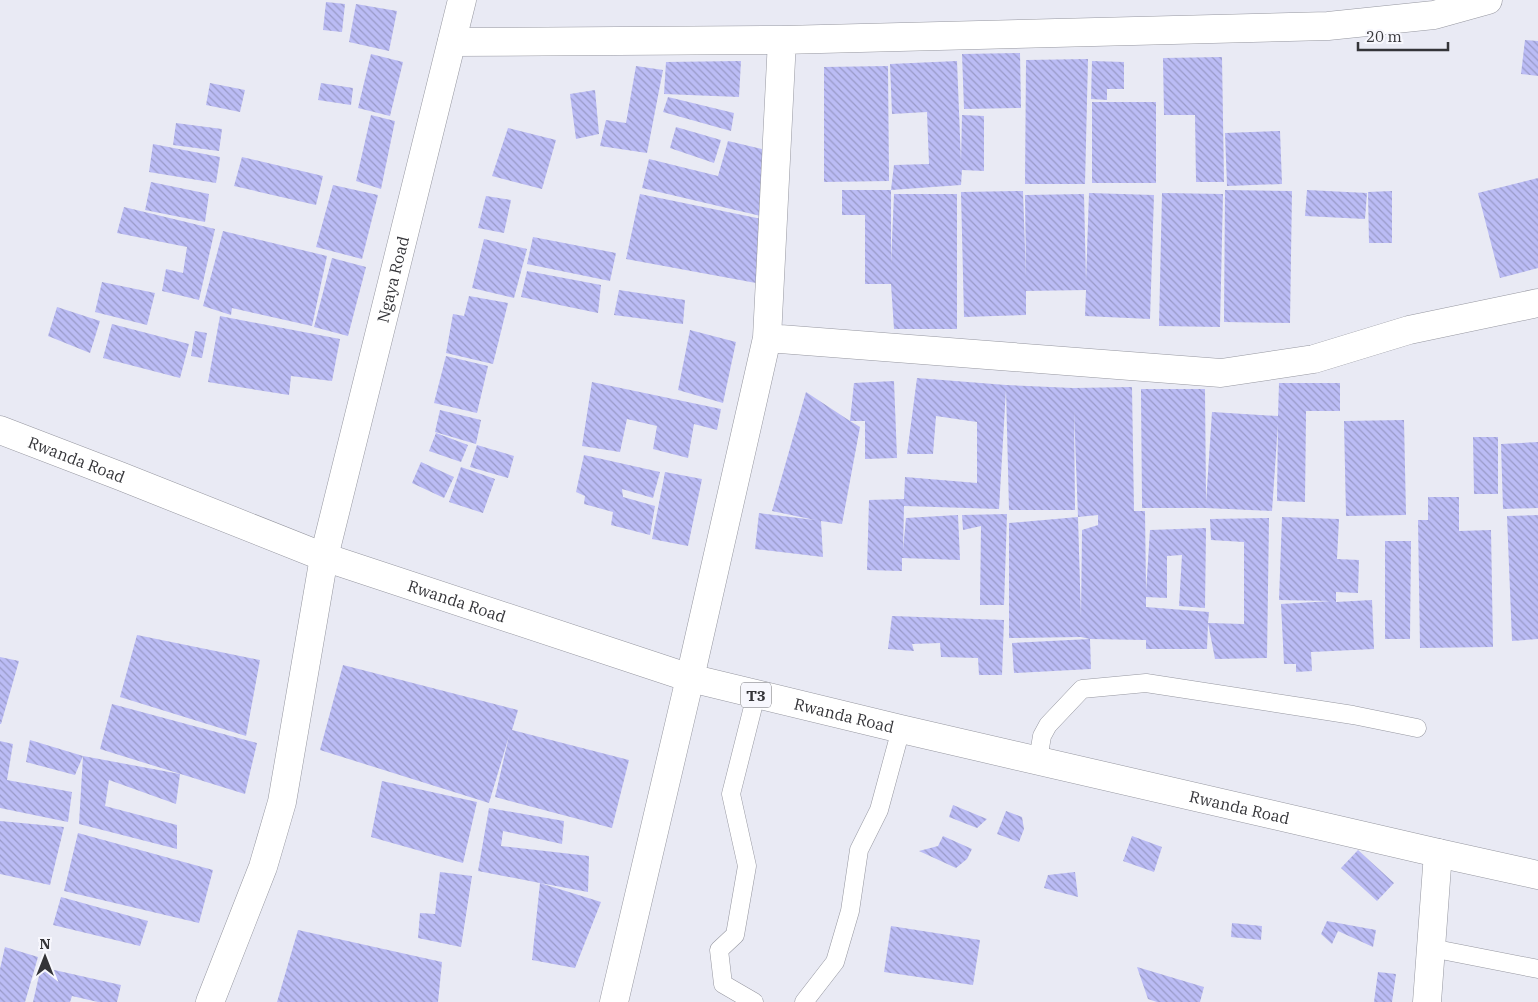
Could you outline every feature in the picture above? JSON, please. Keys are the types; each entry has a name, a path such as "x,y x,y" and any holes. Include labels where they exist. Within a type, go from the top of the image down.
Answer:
{"main road":[{"name":"Ngaya Road","path":"210,1002 263,867 282,802 324,557 462,0"},
{"path":"452,42 782,40 1328,26 1434,15 1488,0"},
{"path":"614,1002 767,338 782,40"},
{"path":"767,338 1221,373 1314,359 1409,330 1538,303"},
{"name":"Rwanda Road","path":"1,433 120,476 324,557 690,678 900,729 1538,875"},
{"path":"1427,1002 1438,853"}],"lane":[{"path":"1038,760 1042,736 1048,725 1082,689 1146,683 1353,715 1417,728"},
{"path":"754,1002 723,984 719,950 736,935 748,866 731,794 756,695"},
{"path":"804,1002 835,962 850,911 859,850 880,810 900,729"},
{"path":"1431,948 1538,969"}],"building":[{"path":"326,2 345,4 342,32 323,30"},
{"path":"356,4 397,11 389,51 349,42"},
{"path":"1525,40 1538,41 1538,76 1521,74"},
{"path":"1020,53 1021,108 964,109 962,54"},
{"path":"371,54 403,62 390,116 358,108"},
{"path":"1222,57 1224,182 1196,182 1195,115 1164,115 1163,58"},
{"path":"1088,59 1085,184 1025,184 1026,60"},
{"path":"741,61 739,97 664,94 666,62"},
{"path":"957,61 961,162 962,115 984,116 984,171 962,170 961,185 891,190 894,165 929,164 927,112 892,114 890,64"},
{"path":"1092,61 1124,62 1124,89 1107,89 1107,100 1091,99"},
{"path":"636,66 663,70 647,153 600,146 606,120 626,123"},
{"path":"888,66 889,181 824,182 824,67"},
{"path":"210,83 245,90 240,112 206,105"},
{"path":"321,83 353,88 351,105 318,100"},
{"path":"595,90 599,134 576,139 570,94"},
{"path":"668,97 734,113 731,131 663,112"},
{"path":"1092,102 1156,102 1156,183 1092,183"},
{"path":"371,115 395,121 381,189 356,181"},
{"path":"176,123 222,129 219,151 173,145"},
{"path":"676,127 721,140 714,163 670,148"},
{"path":"508,128 556,140 542,189 492,176"},
{"path":"1280,131 1282,184 1227,186 1225,133"},
{"path":"728,141 774,152 765,217 642,188 649,159 718,176"},
{"path":"153,144 220,157 216,183 149,172"},
{"path":"242,157 323,176 316,205 234,186"},
{"path":"1538,178 1538,268 1500,278 1478,193"},
{"path":"151,182 209,194 205,222 145,210"},
{"path":"333,185 378,195 362,259 316,247"},
{"path":"842,190 891,190 891,263 894,194 957,194 957,329 894,329 891,284 865,284 865,215 842,215"},
{"path":"1225,190 1292,191 1290,323 1224,322"},
{"path":"1307,190 1367,193 1365,219 1305,216"},
{"path":"1023,191 1026,277 1025,195 1084,194 1086,281 1089,193 1154,195 1150,319 1085,316 1086,290 1026,291 1026,315 964,317 961,192"},
{"path":"1392,191 1392,243 1369,243 1368,192"},
{"path":"1162,193 1223,194 1220,327 1159,326"},
{"path":"640,194 766,220 756,283 626,259"},
{"path":"486,196 511,200 504,233 478,228"},
{"path":"124,207 215,229 199,300 162,291 166,269 183,273 187,247 117,233"},
{"path":"223,231 327,256 312,326 232,308 231,315 203,306"},
{"path":"533,237 616,253 610,281 527,264"},
{"path":"484,239 527,249 514,298 472,288"},
{"path":"332,258 366,267 348,336 314,327"},
{"path":"527,271 601,285 598,313 521,297"},
{"path":"102,282 155,293 147,325 95,312"},
{"path":"619,290 685,300 683,324 614,315"},
{"path":"469,296 508,303 493,364 446,353 453,314 464,316"},
{"path":"57,307 100,321 90,353 48,336"},
{"path":"220,316 340,339 332,381 291,376 289,395 208,382"},
{"path":"112,324 189,344 180,378 103,358"},
{"path":"690,330 736,342 723,403 678,390"},
{"path":"195,331 207,333 202,358 191,356"},
{"path":"446,356 488,366 477,413 434,403"},
{"path":"917,378 1073,388 1132,387 1134,511 1145,511 1146,592 1150,530 1206,528 1205,608 1179,606 1182,555 1167,556 1167,598 1146,597 1146,607 1209,612 1207,649 1146,649 1146,640 1090,639 1081,637 1009,638 1009,523 1078,517 1074,411 1075,510 1009,510 1006,389 999,509 904,506 903,550 906,518 958,515 960,560 902,558 902,571 867,570 869,500 904,499 905,477 977,483 977,422 936,416 933,454 907,454","holes":["1098,515 1098,525 1082,530 1081,618 1078,517"]},
{"path":"894,381 897,458 865,459 865,421 850,421 854,383"},
{"path":"592,382 721,409 717,430 694,424 688,458 653,449 657,426 627,419 620,452 582,446"},
{"path":"1279,383 1340,383 1340,411 1306,411 1305,502 1277,501 1278,424 1272,511 1142,508 1141,389 1205,389 1206,503 1212,412 1278,416"},
{"path":"806,392 860,427 842,524 821,521 823,557 755,549 759,513 815,520 772,511"},
{"path":"440,410 481,420 476,444 435,432"},
{"path":"1404,420 1406,515 1346,516 1344,421"},
{"path":"436,433 468,445 461,462 429,451"},
{"path":"1473,437 1498,437 1498,494 1474,494"},
{"path":"1538,442 1538,508 1503,509 1501,444"},
{"path":"477,445 514,456 508,478 470,467"},
{"path":"584,455 660,472 653,498 622,489 623,497 655,506 650,535 611,525 613,512 584,504 585,496 576,492"},
{"path":"421,462 454,477 444,498 412,483"},
{"path":"461,467 495,479 483,513 449,502"},
{"path":"665,472 702,479 688,546 652,539"},
{"path":"1428,497 1459,497 1459,531 1491,530 1493,647 1420,648 1418,520 1428,520"},
{"path":"1007,514 1004,605 980,605 981,526 963,530 962,515"},
{"path":"1538,515 1538,639 1512,641 1507,516"},
{"path":"1282,517 1339,519 1337,559 1359,560 1358,593 1336,592 1336,602 1372,600 1374,649 1311,652 1312,671 1296,672 1296,664 1284,664 1281,604 1332,601 1279,600"},
{"path":"1269,518 1267,658 1215,659 1208,623 1244,624 1244,542 1211,540 1210,519"},
{"path":"1385,541 1411,541 1410,639 1385,639"},
{"path":"892,616 1004,620 1002,675 979,675 978,658 941,657 940,643 912,644 914,651 888,649"},
{"path":"137,635 260,660 246,736 120,697"},
{"path":"1090,639 1091,669 1014,673 1012,643"},
{"path":"0,657 19,661 1,724 0,724"},
{"path":"343,665 518,710 512,730 629,760 612,828 495,797 509,736 489,803 320,750"},
{"path":"112,704 257,743 245,794 100,749"},
{"path":"30,740 83,756 75,775 26,762"},
{"path":"0,741 13,744 7,780 72,792 68,822 0,808"},
{"path":"83,756 180,774 176,804 109,780 105,806 177,825 177,849 79,824"},
{"path":"382,781 477,802 463,863 371,837"},
{"path":"953,805 987,819 977,828 949,817"},
{"path":"489,808 564,821 562,844 503,831 501,846 589,856 588,892 478,871"},
{"path":"1006,811 1022,817 1024,829 1019,842 997,834"},
{"path":"0,821 64,827 50,885 0,874"},
{"path":"78,833 213,870 199,923 64,891"},
{"path":"943,836 972,849 967,859 956,868 919,851 938,846"},
{"path":"1132,836 1162,847 1154,872 1123,861"},
{"path":"1358,850 1394,883 1377,901 1341,868"},
{"path":"440,872 472,876 461,947 418,938 420,913 435,914"},
{"path":"1075,872 1078,897 1044,888 1048,875"},
{"path":"540,883 601,902 575,968 532,960"},
{"path":"61,897 148,921 140,946 53,925"},
{"path":"1327,921 1376,930 1373,947 1338,931 1332,944 1321,934"},
{"path":"1232,923 1262,926 1261,940 1231,937"},
{"path":"891,926 980,940 973,985 884,972"},
{"path":"298,930 442,962 438,1002 277,1002"},
{"path":"5,947 38,957 25,1002 0,1002 0,969"},
{"path":"41,967 121,985 117,1002 98,1002 72,996 70,1002 33,1002"},
{"path":"1137,967 1204,987 1200,1002 1157,1002 1148,999"},
{"path":"1378,972 1396,974 1392,1002 1374,1002"}]}
